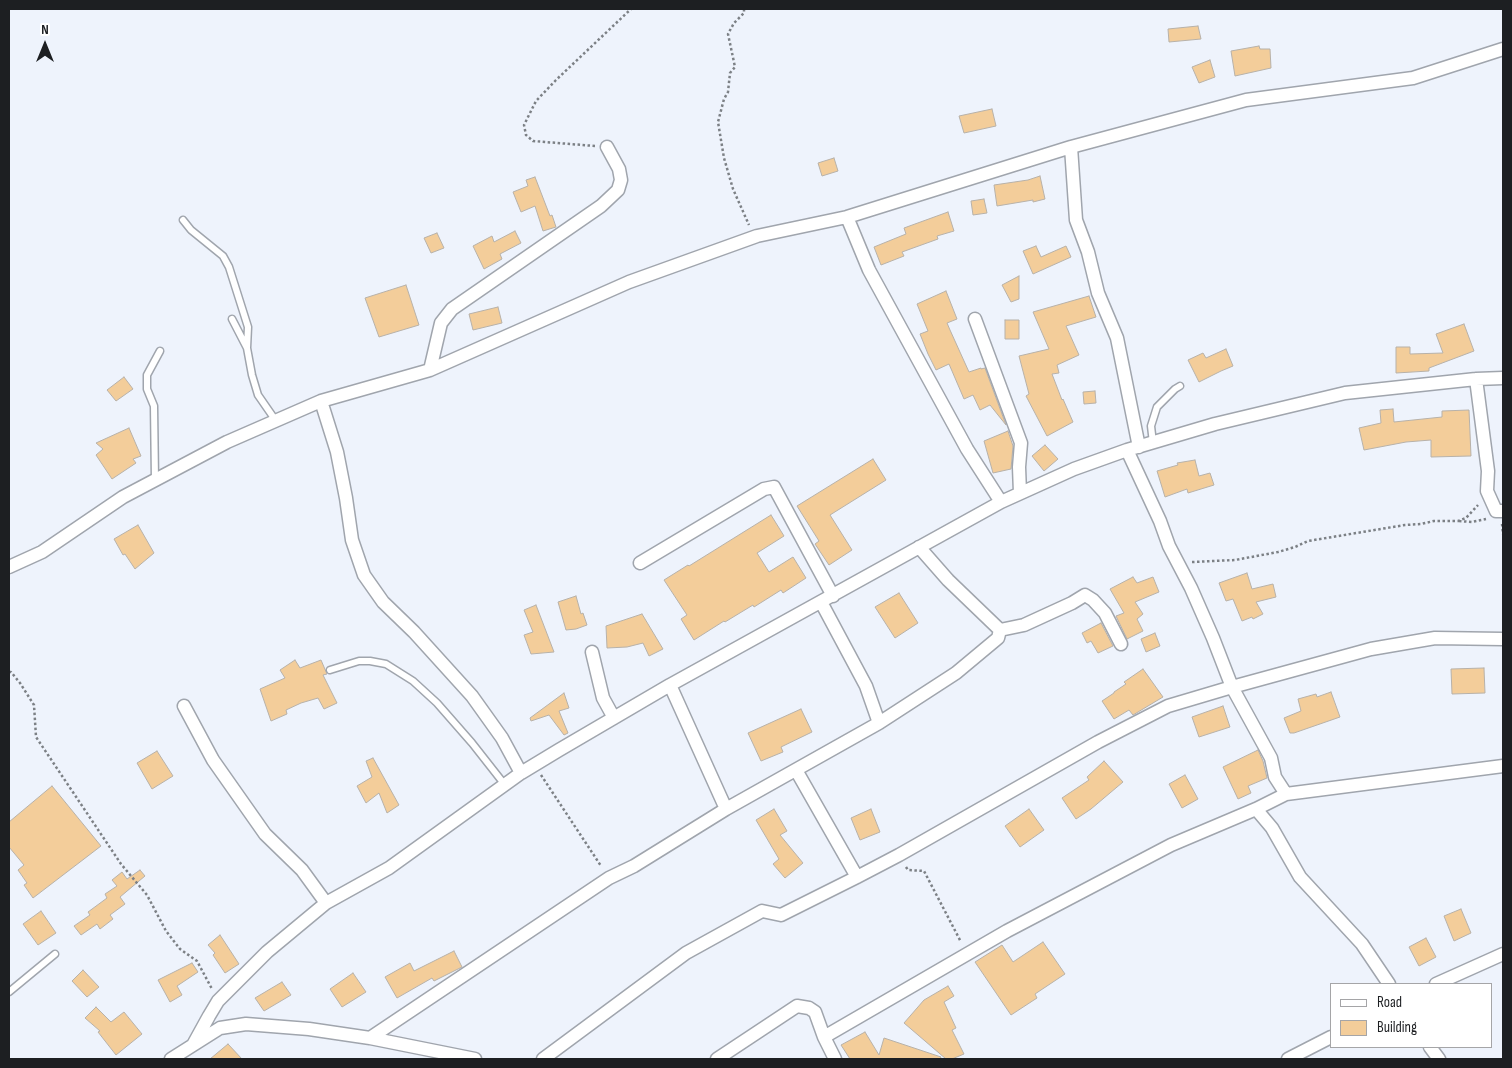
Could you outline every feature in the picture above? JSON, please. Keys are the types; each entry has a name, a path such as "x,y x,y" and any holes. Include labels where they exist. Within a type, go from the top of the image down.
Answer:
{"street":[{"path":"9,567 42,552 123,497 227,442 321,401 430,370 629,282 757,236 847,217 1070,147 1246,100 1414,78 1503,49"},
{"path":"430,370 441,323 452,309 601,206 618,190 621,180 619,169 607,147"},
{"path":"1070,147 1076,220 1088,252 1098,293 1117,338 1133,448 1175,559 1191,588 1232,687 1271,758 1275,777 1286,794"},
{"path":"847,217 869,270 968,449 1001,502"},
{"path":"975,319 1021,443 1019,467 1020,493"},
{"path":"193,1045 218,1001 267,952 326,903 389,868 521,773 670,686 1001,502 1074,469 1133,448 1216,424 1345,393 1476,379 1503,378"},
{"path":"1476,379 1488,471 1487,491 1496,511 1503,511"},
{"path":"321,401 337,452 352,540 364,575 383,602 414,632 438,661 472,696 502,738 521,773"},
{"path":"640,563 764,489 774,488 866,686 879,723"},
{"path":"919,548 948,580 1000,630"},
{"path":"1000,630 1024,625 1085,595 1093,600 1104,613 1121,644"},
{"path":"370,1038 609,878 634,866 726,810 879,723 956,674 998,638 1000,630"},
{"path":"543,1059 686,953 762,911 780,915 857,877 1090,746 1168,706 1371,649 1435,638 1503,639"},
{"path":"592,652 603,698 614,718"},
{"path":"670,686 726,810"},
{"path":"184,706 213,760 265,834 302,870 326,903"},
{"path":"824,1037 1007,931 1171,845 1256,809 1286,794 1503,766"},
{"path":"796,770 857,877"},
{"path":"1256,809 1272,828 1300,877 1362,944 1388,983"},
{"path":"1438,983 1503,954"},
{"path":"717,1059 797,1006 809,1008 815,1012 824,1037 835,1059"},
{"path":"170,1059 220,1028 246,1024 309,1029 370,1038 475,1059"},
{"path":"1288,1059 1330,1038"},
{"path":"1431,1048 1440,1059"}],"lane":[{"path":"183,220 191,230 223,256 229,267 248,327 248,348 252,375 258,395 276,421"},
{"path":"232,319 248,348"},
{"path":"155,480 154,406 147,389 147,375 160,351"},
{"path":"1153,443 1151,426 1157,407 1180,386"},
{"path":"330,670 359,661 370,661 386,664 413,680 437,703 505,785"},
{"path":"9,992 55,954"}],"path":[{"path":"607,147 534,141 526,134 524,125 536,101 631,9"},
{"path":"744,9 744,13 734,23 728,34 735,67 730,73 728,92 724,99 718,122 724,158 733,190 748,223 757,236"},
{"path":"1175,559 1194,562 1236,560 1278,552 1308,541 1405,525 1458,520 1466,518 1487,491"},
{"path":"9,672 24,689 34,705 36,737 121,864 147,896 166,932 180,949 197,961 218,1001"},
{"path":"535,765 609,878"},
{"path":"899,855 908,870 924,871 967,955"}],"building":[{"path":"1198,26 1201,39 1169,42 1168,29"},
{"path":"1259,46 1260,49 1270,49 1271,68 1235,76 1231,51"},
{"path":"1210,60 1215,77 1199,83 1192,67"},
{"path":"992,109 996,126 964,133 959,116"},
{"path":"834,158 838,171 822,176 818,163"},
{"path":"1040,176 1045,199 997,206 994,185 1028,180"},
{"path":"535,177 556,227 543,231 535,206 521,212 513,192 528,186 526,180"},
{"path":"984,199 987,213 973,215 971,201"},
{"path":"948,212 954,231 937,236 938,239 902,252 904,256 881,265 874,247 906,234 904,228"},
{"path":"515,231 521,243 500,254 502,259 484,269 473,246 492,236 494,242"},
{"path":"437,233 444,248 431,253 424,238"},
{"path":"1036,246 1041,257 1066,246 1071,257 1033,274 1023,251"},
{"path":"1019,276 1019,299 1011,302 1002,285"},
{"path":"406,285 419,325 379,337 365,298"},
{"path":"946,291 957,319 947,323 950,330 969,372 985,368 1006,425 990,405 980,410 973,395 964,399 949,364 936,370 928,354 920,334 928,331 917,304"},
{"path":"1089,296 1096,317 1066,326 1079,355 1057,365 1059,373 1052,374 1073,422 1047,436 1026,396 1029,394 1019,356 1049,349 1033,312"},
{"path":"498,307 502,323 473,330 469,314"},
{"path":"1005,320 1019,320 1019,339 1005,339"},
{"path":"1464,324 1474,351 1429,368 1429,371 1396,373 1396,347 1410,347 1410,354 1443,353 1436,334"},
{"path":"1226,349 1233,366 1199,382 1188,360 1203,353 1206,358"},
{"path":"124,377 133,389 116,401 107,390"},
{"path":"1095,391 1096,403 1084,404 1083,392"},
{"path":"1393,409 1394,422 1442,417 1442,411 1469,410 1471,456 1431,457 1431,440 1406,442 1364,450 1359,428 1381,423 1380,410"},
{"path":"129,428 141,456 133,459 136,463 112,479 96,455 103,449 96,443"},
{"path":"1008,431 1013,446 1011,469 993,473 984,441"},
{"path":"1045,445 1058,459 1044,471 1032,456"},
{"path":"873,459 886,480 830,515 852,550 829,565 815,544 819,541 797,506"},
{"path":"1195,460 1199,476 1210,473 1214,485 1188,493 1187,489 1165,497 1157,471 1178,465 1177,463"},
{"path":"771,515 784,536 757,553 769,572 793,557 806,578 783,593 781,590 754,607 753,605 724,621 694,640 681,619 687,615 664,580"},
{"path":"138,525 154,553 135,569 125,554 123,555 114,539"},
{"path":"1247,573 1252,589 1273,584 1276,597 1256,602 1263,614 1253,619 1252,617 1242,621 1233,599 1226,601 1219,583"},
{"path":"1133,577 1137,583 1153,577 1159,592 1135,602 1143,614 1137,619 1143,631 1127,639 1116,616 1124,613 1110,589"},
{"path":"899,593 918,623 895,638 875,607"},
{"path":"576,596 581,614 583,613 587,625 566,630 558,602"},
{"path":"536,605 554,652 531,654 524,635 533,632 524,610"},
{"path":"642,614 663,649 649,656 643,643 627,647 607,648 606,626"},
{"path":"1101,623 1113,646 1098,653 1091,641 1087,643 1082,633"},
{"path":"1155,633 1160,646 1146,652 1141,639"},
{"path":"295,660 300,668 321,660 327,674 323,675 337,703 324,709 318,698 286,710 287,714 271,721 260,689 285,678 280,670"},
{"path":"1484,668 1485,693 1452,694 1451,669"},
{"path":"1143,669 1163,697 1133,715 1129,710 1114,719 1102,701"},
{"path":"1331,692 1340,717 1290,733 1284,718 1301,711 1298,699 1316,694 1317,697"},
{"path":"564,693 569,708 559,711 568,733 564,735 549,715 531,721 530,718"},
{"path":"1223,706 1230,727 1199,737 1192,717"},
{"path":"801,709 812,732 781,747 783,752 761,761 748,733"},
{"path":"1258,750 1267,778 1248,786 1251,793 1238,799 1223,767"},
{"path":"157,751 173,776 152,789 137,763"},
{"path":"373,758 399,805 387,813 379,793 366,803 357,786 372,777 366,761"},
{"path":"1104,761 1123,782 1076,819 1062,798 1089,780 1087,777"},
{"path":"1185,775 1198,799 1182,808 1169,784"},
{"path":"52,786 101,846 33,898 24,885 27,883 18,870 24,865 9,847 9,822"},
{"path":"774,809 787,831 780,835 803,863 785,878 773,864 779,859 756,820"},
{"path":"871,809 880,832 860,840 851,818"},
{"path":"1029,809 1044,830 1020,847 1005,826"},
{"path":"140,870 145,876 120,897 125,904 110,915 113,919 100,929 97,924 81,935 74,926 90,915 88,912 107,898 105,894 117,886 112,880 122,872 127,879"},
{"path":"1461,909 1471,933 1454,941 1444,916"},
{"path":"41,911 56,933 38,945 23,924"},
{"path":"220,935 239,964 225,973 213,955 215,953 208,945"},
{"path":"1426,938 1436,957 1419,966 1409,947"},
{"path":"1043,942 1065,974 1035,994 1037,998 1011,1015 975,962 1002,945 1013,962"},
{"path":"454,951 462,967 434,981 432,978 397,998 385,977 410,963 414,971"},
{"path":"192,963 198,972 177,986 182,995 170,1002 158,980"},
{"path":"83,970 99,987 87,997 72,981"},
{"path":"353,973 366,992 342,1007 330,989"},
{"path":"282,982 291,995 264,1011 255,998"},
{"path":"948,986 954,996 944,1002 956,1028 952,1030 964,1054 952,1059 946,1059 904,1023 924,1000"},
{"path":"96,1007 111,1022 124,1012 142,1034 116,1055 98,1032 100,1031 85,1018"},
{"path":"865,1032 879,1055 884,1038 941,1057 940,1059 850,1059 841,1045"},
{"path":"228,1044 242,1059 210,1059"}]}
